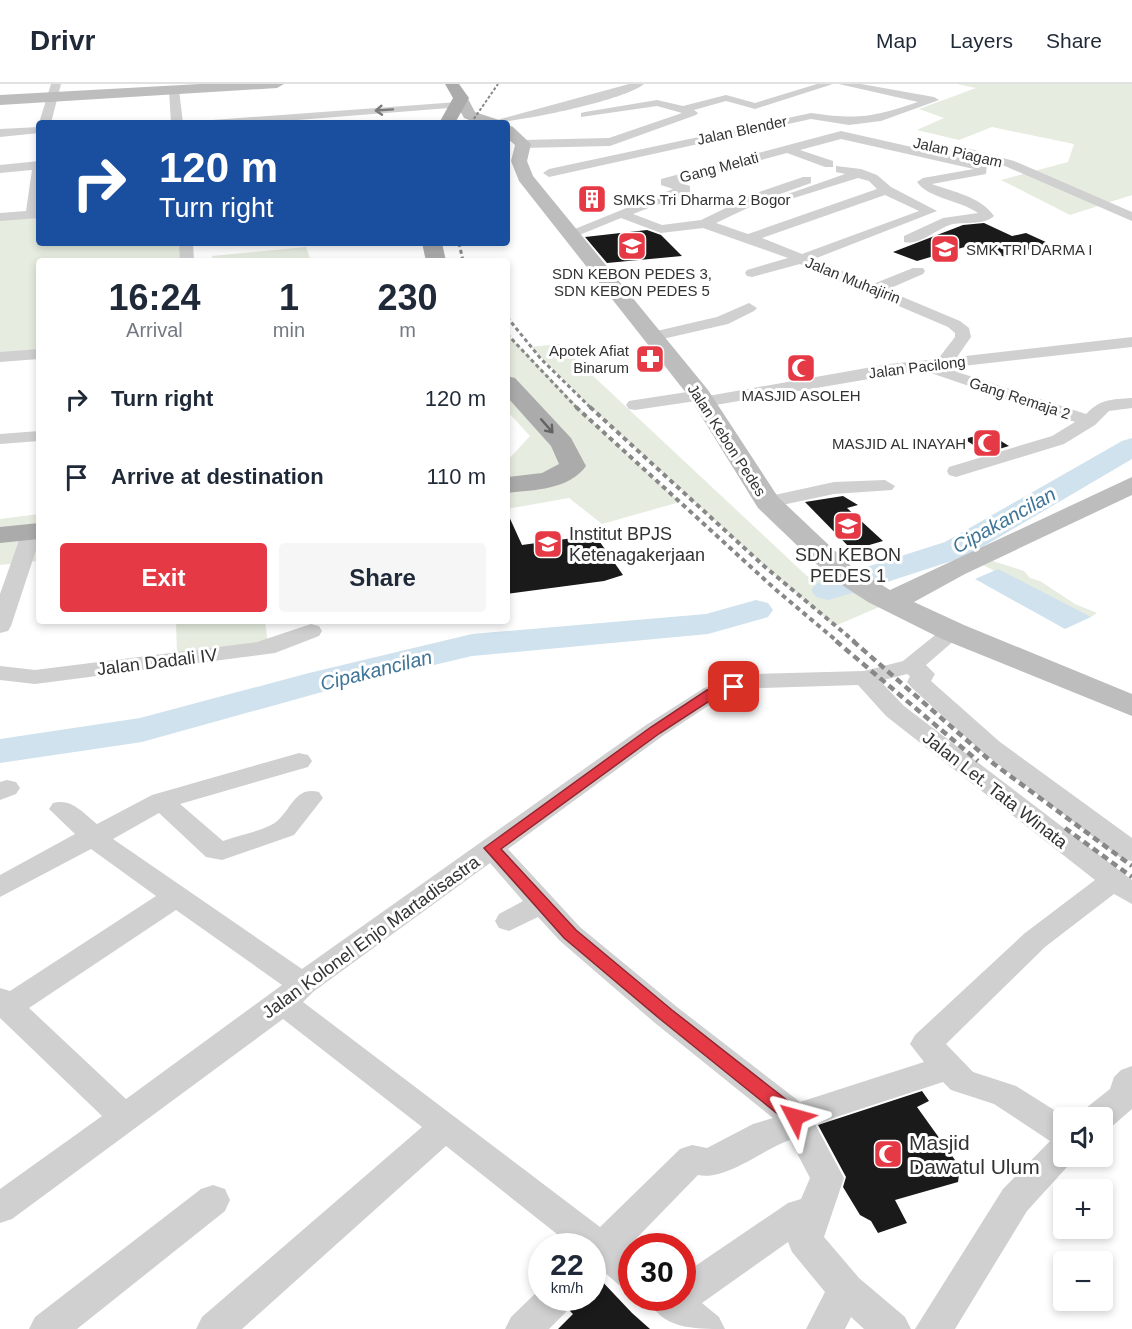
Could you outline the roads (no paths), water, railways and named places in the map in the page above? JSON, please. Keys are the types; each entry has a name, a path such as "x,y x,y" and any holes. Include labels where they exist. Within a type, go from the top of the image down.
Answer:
{"main road":[{"path":"0,100 54,91 174,90 277,84"},
{"path":"452,84 463,106 487,120"},
{"path":"449,120 463,106"},
{"path":"515,137 519,162 539,175"},
{"name":"Jalan Kebon Pedes","path":"539,175 572,233 702,399 768,502 852,580 953,632 1132,706"},
{"path":"510,386 562,443 573,466 567,472 548,479 510,484"},
{"path":"893,601 955,568 992,553 1132,485"},
{"path":"0,535 36,531"}],"street":[{"path":"778,100 828,84"},
{"name":"Jalan Blender","path":"539,175 814,115 849,122 881,118 933,100 844,84"},
{"path":"505,120 632,85"},
{"path":"174,90 177,120"},
{"path":"46,120 54,91"},
{"name":"Jalan Blender","path":"683,109 726,98 755,106 778,100"},
{"path":"778,100 818,113 814,115"},
{"path":"515,137 610,142 692,113 657,103 572,117 555,118 538,112"},
{"path":"293,120 463,106"},
{"name":"Jalan Piagam","path":"849,122 902,139 973,153 1018,167 1099,206 1132,217"},
{"path":"0,133 36,130"},
{"name":"Gang Melati","path":"572,233 685,189 666,182 841,135 983,167 982,171 923,182 941,192"},
{"path":"709,137 759,156"},
{"path":"752,273 801,259 930,211 886,190 873,178 786,149"},
{"path":"0,169 36,165"},
{"path":"782,172 822,185"},
{"path":"794,194 861,173"},
{"path":"622,214 661,229 704,224 764,195 807,180"},
{"path":"941,192 988,180"},
{"path":"749,238 886,190"},
{"path":"909,239 948,221 987,216 985,212 962,199 941,192"},
{"path":"0,217 35,215"},
{"name":"Jalan Muhajirin","path":"704,224 749,238 935,314 963,331 963,337 944,362"},
{"path":"875,289 918,271"},
{"path":"654,336 713,323 749,308"},
{"name":"Jalan Pacilong","path":"635,405 702,399 918,365 1132,342"},
{"path":"0,357 36,354"},
{"name":"Gang Remaja 2","path":"918,365 1089,421"},
{"path":"1089,421 1104,406 1132,403"},
{"name":"Gang Remaja 2","path":"956,471 1058,440 1089,421"},
{"path":"0,440 36,436"},
{"path":"768,502 787,496 834,488 885,486"},
{"path":"0,626 36,531"},
{"name":"Jalan Dadali IV","path":"0,673 35,677 257,649 275,645 311,631"},
{"name":"Jalan Kolonel Enjo Martadisastra","path":"0,1208 492,848 656,730 712,693 757,681 864,678 911,666 953,632"},
{"path":"911,666 923,674 919,682 929,694 991,747 1132,852"},
{"name":"Jalan Let. Tata Winata","path":"864,678 895,711 1122,888"},
{"path":"0,887 161,801 299,761"},
{"path":"161,801 216,850 222,851 285,829 310,798"},
{"path":"62,809 95,835 101,844 174,897 293,993 570,1233"},
{"path":"492,848 540,904 570,934 666,1015 797,1120 827,1178 811,1217 805,1241 846,1290 892,1329"},
{"path":"1053,1126 1005,1095 962,1081 926,1044 1035,940 1122,888"},
{"path":"124,1117 5,1002 174,897"},
{"path":"509,921 540,904"},
{"path":"606,1245 692,1159 710,1163 797,1120 949,1067"},
{"path":"1111,1107 1128,1093 1125,1086 1132,1079"},
{"path":"215,1329 445,1126"},
{"path":"934,1329 1015,1200 1053,1160"},
{"path":"48,1329 213,1200"},
{"path":"696,1284 800,1214 811,1217"},
{"path":"825,1329 846,1290"},
{"path":"524,1329 542,1311"},
{"path":"688,1311 706,1329"}],"water":[{"path":"998,569 1091,617 1065,629 975,579"}],"waterway":[{"name":"Cipakancilan","path":"869,577 956,549 1132,447"},
{"path":"956,549 964,558"},
{"name":"Cipakancilan","path":"828,590 844,585"},
{"name":"Cipakancilan","path":"0,751 142,730 322,681 472,645 708,624 756,610"}],"railway":[{"path":"473,120 498,84"},
{"path":"460,246 462,258"},
{"path":"510,321 541,359 591,408"},
{"path":"510,337 576,407"},
{"path":"576,407 775,589 838,642"},
{"path":"590,407 764,566 855,642"},
{"path":"836,641 978,761"},
{"path":"853,641 994,764 1132,866"},
{"path":"1065,828 1132,877"}],"place":[{"name":"SMKS Tri Dharma 2 Bogor","path":"592,199"},
{"name":"SDN KEBON PEDES 3, SDN KEBON PEDES 5","path":"632,246"},
{"name":"SMK TRI DARMA I","path":"945,249"},
{"name":"Apotek Afiat Binarum","path":"650,359"},
{"name":"MASJID ASOLEH","path":"801,368"},
{"name":"MASJID AL INAYAH","path":"987,443"},
{"name":"SDN KEBON PEDES 1","path":"848,526"},
{"name":"Institut BPJS Ketenagakerjaan","path":"548,544"},
{"name":"Masjid Dawatul Ulum","path":"888,1154"}]}
